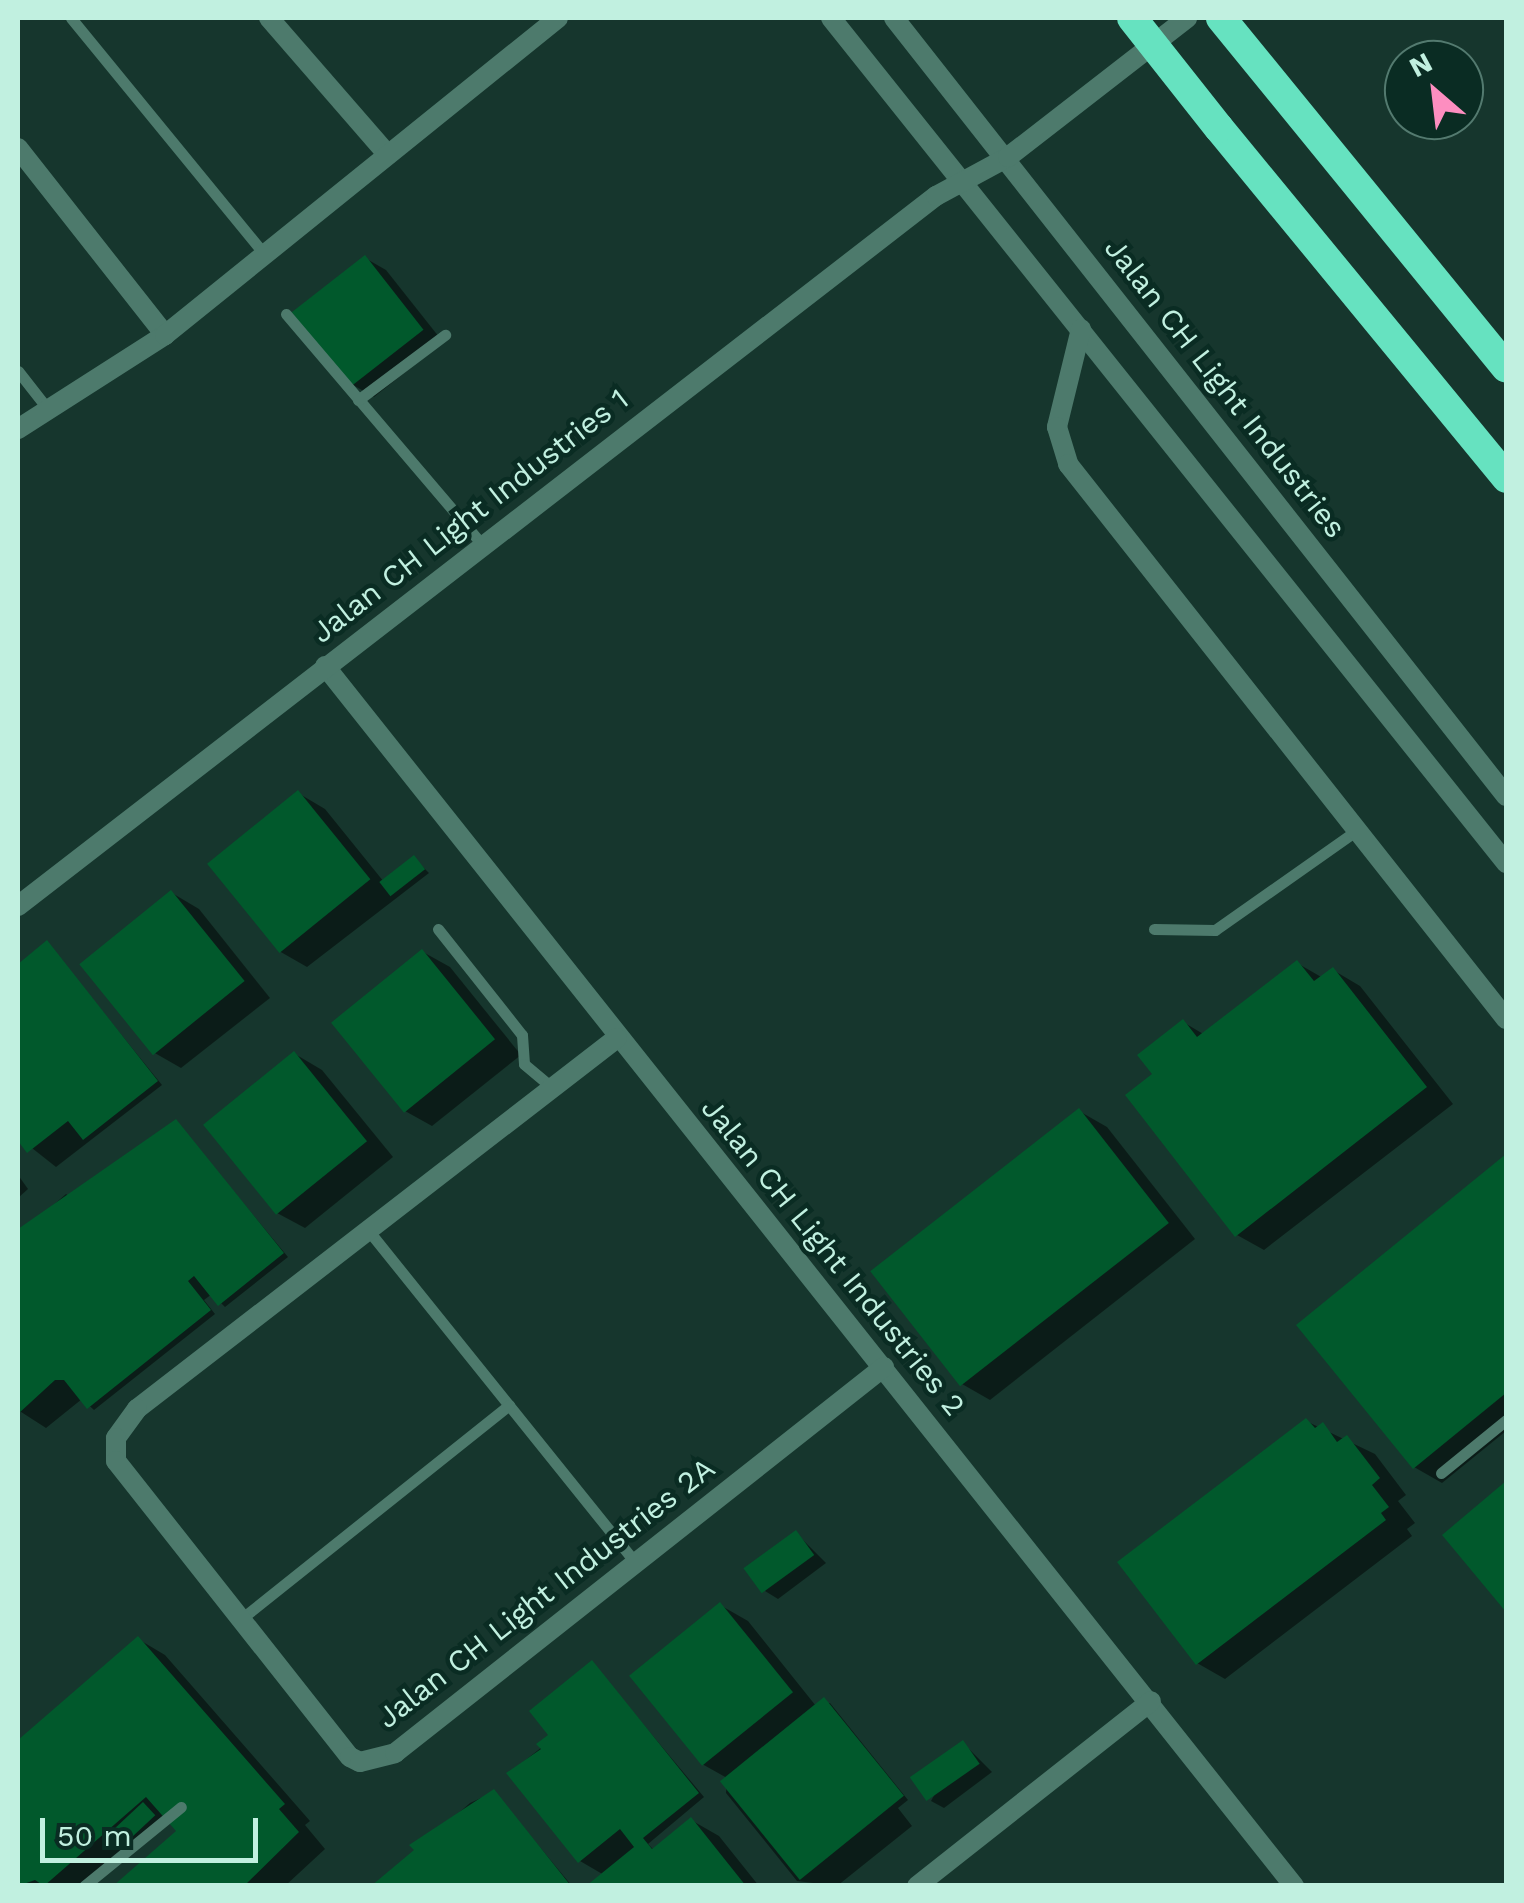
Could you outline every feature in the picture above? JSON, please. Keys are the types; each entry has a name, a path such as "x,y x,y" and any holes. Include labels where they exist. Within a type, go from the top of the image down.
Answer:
{"highway":[{"path":"1132,18 1506,478"},
{"path":"1221,18 1506,367"}],"street":[{"path":"270,18 388,156"},
{"path":"831,18 964,179 1506,863"},
{"name":"Jalan CH Light Industries","path":"894,18 1008,157 1506,796"},
{"name":"Jalan CH Light Industries 1","path":"18,906 481,543 964,179 1008,157 1187,18"},
{"path":"18,429 165,335 388,156 544,21"},
{"path":"18,148 165,335"},
{"path":"1081,328 1057,427 1068,464 1506,1019"},
{"name":"Jalan CH Light Industries 2","path":"325,666 617,1038 1151,1701 1294,1886"},
{"name":"Jalan CH Light Industries 2A","path":"617,1038 137,1410 116,1438 116,1461 350,1757 360,1762 395,1753 884,1366"},
{"path":"917,1886 1151,1701"}],"lane":[{"path":"71,18 266,256"},
{"path":"286,314 481,543"},
{"path":"358,400 445,335"},
{"path":"18,371 50,412"},
{"path":"1154,929 1214,930 1356,831"},
{"path":"438,930 522,1035 524,1064 551,1087"},
{"path":"368,1230 635,1562"},
{"path":"241,1619 509,1405"},
{"path":"1442,1473 1506,1420"},
{"path":"84,1886 181,1807"}],"building":[{"path":"365,255 423,330 350,387 292,312"},
{"path":"298,790 370,879 279,953 207,864"},
{"path":"414,855 425,869 390,896 379,882"},
{"path":"171,890 245,981 153,1055 79,964"},
{"path":"47,940 158,1081 83,1140 68,1121 27,1153 18,1141 18,964"},
{"path":"422,949 495,1039 404,1113 331,1023"},
{"path":"1297,960 1314,981 1333,967 1427,1087 1235,1237 1125,1095 1152,1074 1137,1055 1183,1019 1197,1037"},
{"path":"294,1051 367,1141 276,1215 203,1125"},
{"path":"1079,1108 1169,1223 960,1386 870,1271"},
{"path":"176,1119 284,1253 218,1306 194,1276 188,1281 211,1310 87,1409 64,1380 55,1380 18,1414 18,1229"},
{"path":"1506,1154 1506,1393 1413,1469 1296,1325"},
{"path":"1306,1418 1315,1428 1323,1422 1337,1442 1347,1435 1380,1478 1372,1485 1389,1507 1381,1513 1386,1520 1196,1665 1117,1562"},
{"path":"1506,1481 1506,1612 1442,1535"},
{"path":"796,1530 814,1555 762,1593 743,1568"},
{"path":"720,1602 793,1692 702,1766 629,1676"},
{"path":"138,1636 285,1804 279,1809 299,1832 244,1886 113,1886 176,1831 146,1797 44,1886 35,1880 18,1886 18,1740"},
{"path":"592,1660 699,1793 643,1838 652,1849 691,1817 746,1886 586,1886 634,1847 620,1829 578,1863 506,1773 541,1749 536,1744 548,1735 529,1711"},
{"path":"824,1697 904,1796 800,1880 720,1781"},
{"path":"963,1740 980,1764 926,1801 910,1777"},
{"path":"494,1789 571,1886 371,1886 414,1850 409,1845"},
{"path":"143,1802 155,1815 125,1843 113,1830"}]}
